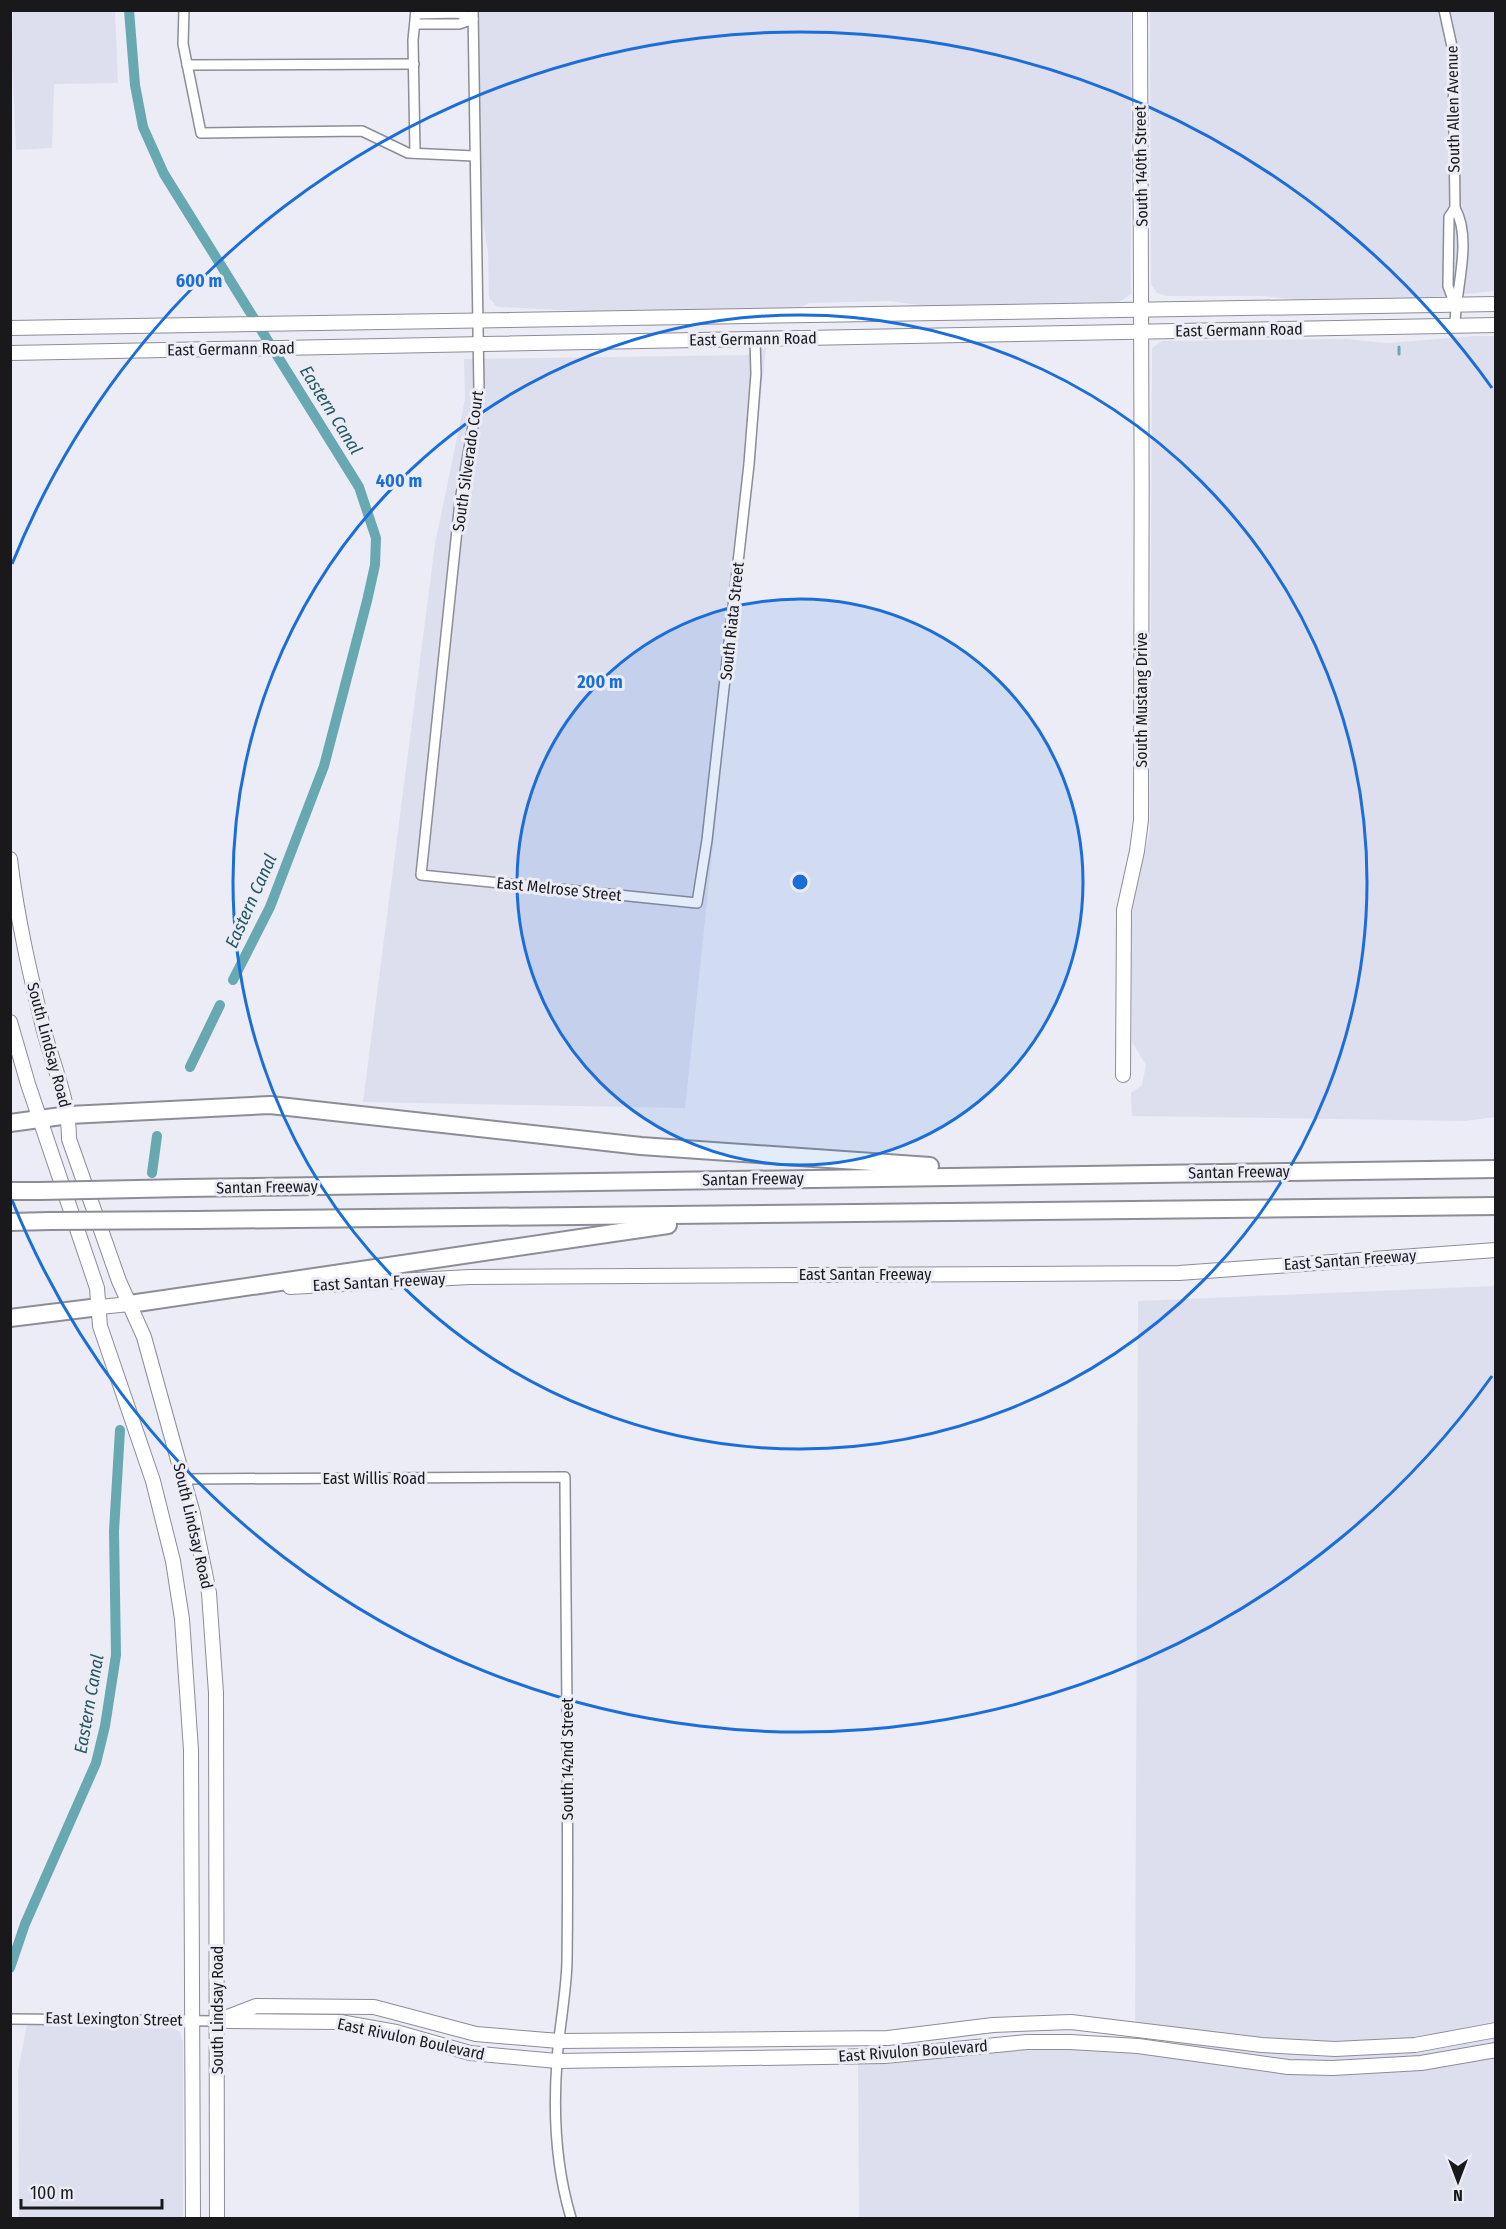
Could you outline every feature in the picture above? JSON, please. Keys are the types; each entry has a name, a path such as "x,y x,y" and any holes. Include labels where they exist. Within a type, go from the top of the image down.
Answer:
{"highway":[{"path":"10,1123 69,1115 270,1105 695,1150 961,1168 1123,1173"},
{"path":"1397,1170 1457,1162 1496,1161"},
{"name":"Santan Freeway","path":"10,1191 1496,1169"},
{"name":"Santan Freeway","path":"10,1222 1496,1206"},
{"path":"1422,1207 1496,1218"},
{"path":"130,1304 728,1216"},
{"path":"10,1318 99,1307"}],"main road":[{"name":"South 140th Street","path":"1140,10 1143,321"},
{"name":"East Germann Road","path":"10,353 755,339 1496,304"},
{"name":"East Germann Road","path":"10,328 478,322 1143,321 1496,325"},
{"name":"South Mustang Drive","path":"1122,1075 1124,910 1137,851 1141,820 1140,506 1143,321"},
{"name":"South Lindsay Road","path":"10,859 26,958 69,1115 69,1139 144,1337 201,1547 213,1639 218,1827 217,2218"},
{"name":"South Lindsay Road","path":"10,1022 40,1119 98,1288 100,1326 156,1490 173,1562 182,1619 191,1750 193,2218"},
{"name":"East Santan Freeway","path":"234,1290 469,1277 1179,1273 1496,1250"},
{"path":"99,1307 130,1304"},
{"name":"East Rivulon Boulevard","path":"217,2021 256,2006 374,2007 476,2034 559,2041 888,2038 993,2025 1071,2022 1262,2045 1335,2049 1415,2045 1496,2030"},
{"name":"East Rivulon Boulevard","path":"217,2021 340,2022 396,2032 470,2053 556,2061 885,2056 1027,2042 1070,2042 1138,2046 1288,2067 1333,2068 1421,2064 1496,2050"}],"street":[{"path":"184,10 183,44 201,133 362,131 408,153 474,156"},
{"name":"South Allen Avenue","path":"1444,10 1453,51 1455,208 1449,217 1448,286 1455,305 1455,326"},
{"path":"415,153 416,12 473,15"},
{"path":"415,24 459,24 473,15"},
{"name":"South Silverado Court","path":"421,875 460,501 477,413 479,345 473,15"},
{"path":"187,65 414,64"},
{"name":"South Riata Street","path":"697,903 707,840 749,464 756,374 755,339"},
{"name":"East Melrose Street","path":"421,875 697,903"},
{"name":"East Willis Road","path":"183,1479 565,1477"},
{"name":"South 142nd Street","path":"565,1477 567,1978 556,2061 556,2148 563,2193 571,2218"},
{"name":"East Lexington Street","path":"14,2019 217,2021"}],"shaded area":[{"path":"13,11 115,11 118,83 54,84 52,148 16,150 12,49"},
{"path":"479,11 1131,11 1131,294 1119,302 925,306 891,301 809,303 800,308 582,311 497,307 489,298 488,252 481,210"},
{"path":"1150,11 1495,11 1495,291 1433,297 1293,299 1261,296 1167,296 1157,293 1151,284"},
{"path":"1496,336 1495,1117 1465,1121 1132,1116 1131,1093 1142,1085 1146,1065 1132,1042 1132,921 1133,905 1150,830 1152,348 1162,341 1347,339 1387,343"},
{"path":"766,348 685,1108 363,1102 435,544 465,399 464,359 747,355"},
{"path":"1495,1286 1495,2218 859,2218 858,2063 887,2064 1016,2050 1069,2048 1135,2053 1138,1301"},
{"path":"75,2023 115,2028 170,2027 180,2032 183,2042 183,2218 19,2218 18,2071 27,2024"}],"waterway":[{"name":"Eastern Canal","path":"129,10 135,85 143,127 164,174 359,487 376,538 375,565 367,601 324,766 270,907 233,980"},
{"path":"1399,347 1399,354"},
{"name":"Eastern Canal","path":"190,1067 220,1005"},
{"name":"Eastern Canal","path":"152,1173 157,1136"},
{"name":"Eastern Canal","path":"10,1968 25,1924 96,1763 105,1726 116,1655 114,1531 120,1430"}]}
